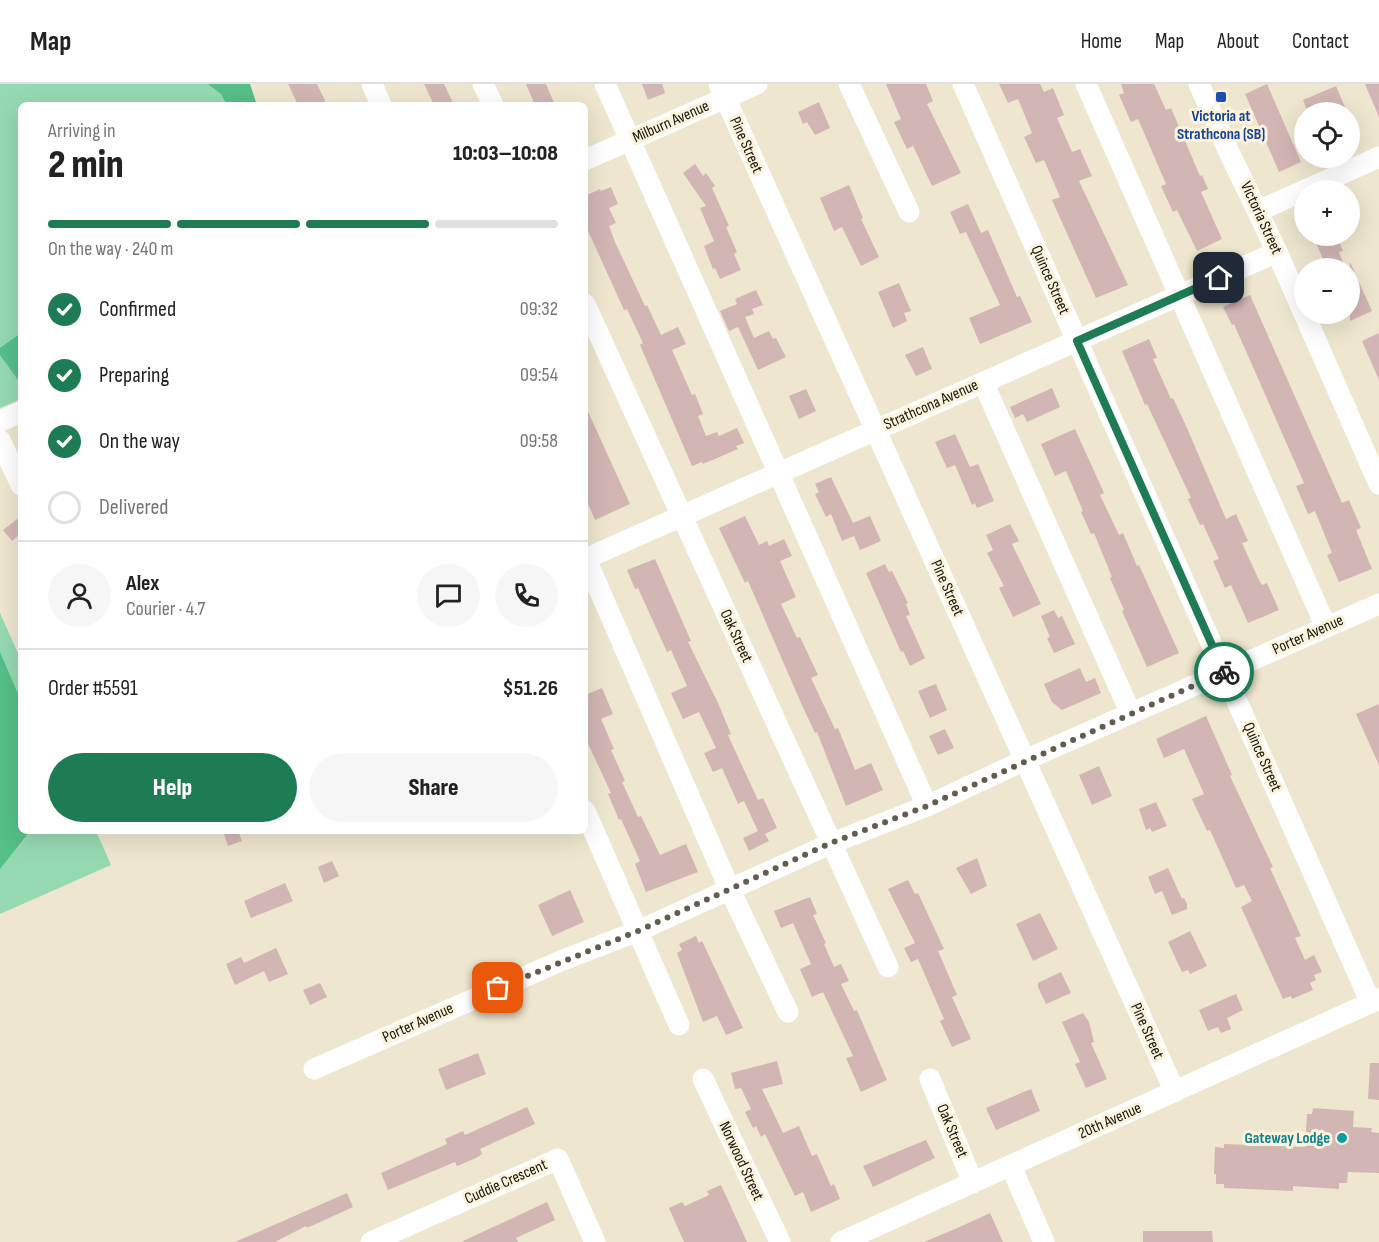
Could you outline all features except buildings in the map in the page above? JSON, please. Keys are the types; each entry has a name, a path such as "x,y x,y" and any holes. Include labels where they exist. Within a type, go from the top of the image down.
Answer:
{"street":[{"path":"372,84 380,102"},
{"path":"483,84 492,102"},
{"path":"605,84 927,806"},
{"name":"Milburn Avenue","path":"588,159 630,140 722,91 757,84"},
{"path":"849,84 909,212"},
{"name":"Quince Street","path":"963,84 1224,672 1375,1001"},
{"path":"1086,84 1326,627"},
{"name":"Victoria Street","path":"1199,84 1277,252 1379,484"},
{"name":"Pine Street","path":"722,91 1174,1092"},
{"path":"1258,211 1379,156"},
{"name":"Strathcona Avenue","path":"588,557 1277,252"},
{"name":"Oak Street","path":"588,311 888,967"},
{"path":"983,382 1131,714"},
{"path":"0,422 18,413"},
{"path":"0,440 18,479"},
{"path":"588,565 730,890 788,1012"},
{"name":"Porter Avenue","path":"314,1069 563,960 638,931 831,843 927,806 1379,604"},
{"path":"588,818 679,1025"},
{"name":"20th Avenue","path":"841,1242 1375,1001"},
{"name":"Norwood Street","path":"703,1079 780,1242"},
{"name":"Oak Street","path":"930,1079 974,1183"},
{"name":"Cuddie Crescent","path":"371,1242 558,1159 595,1242"},
{"path":"1011,1166 1044,1242"}],"green space":[{"path":"0,84 240,84 249,102 18,102 18,400 0,408"},
{"path":"208,84 250,84 256,102 225,102 221,94"},
{"path":"18,335 18,380 0,355 0,348"},
{"path":"0,613 18,653 18,834 97,834 111,865 0,914"},
{"path":"0,652 18,694 18,834 28,834 0,869"}],"way so far":[{"path":"498,988 638,931 831,843 927,806 1224,672"}],"place":[{"name":"Victoria at Strathcona (SB)","path":"1221,97"},
{"name":"Gateway Lodge","path":"1342,1138"}],"route":[{"path":"1219,278 1077,341 1224,672"}]}
